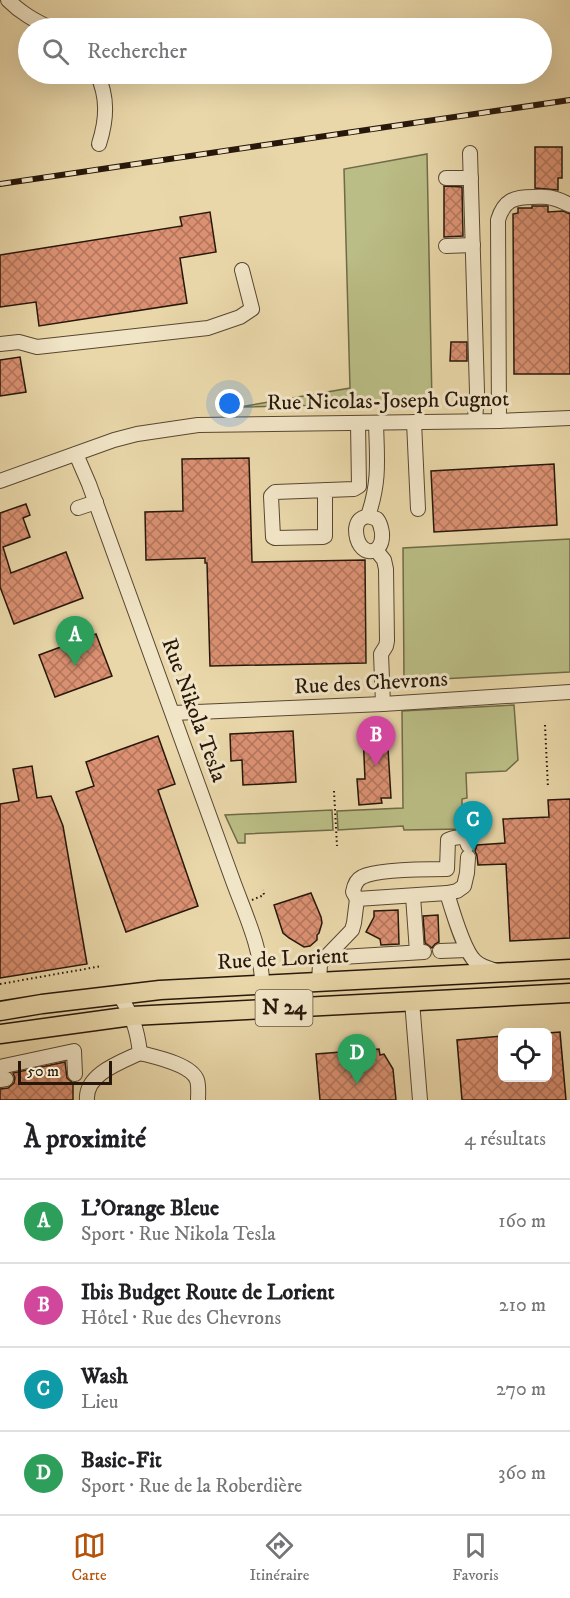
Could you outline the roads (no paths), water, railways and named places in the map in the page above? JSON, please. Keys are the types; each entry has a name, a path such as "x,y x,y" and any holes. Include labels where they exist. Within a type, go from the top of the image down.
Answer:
{"main road":[{"name":"Rue de Lorient","path":"0,1011 170,989 570,969"},
{"name":"N 24","path":"0,1035 132,1016 570,993"}],"street":[{"path":"8,0 30,18"},
{"path":"99,144 106,117 101,84"},
{"path":"470,153 477,392 475,421"},
{"path":"446,178 471,178"},
{"path":"499,421 498,220 504,207 518,197 549,197 570,205"},
{"path":"446,246 473,245"},
{"path":"0,344 20,342 37,347 208,328 240,317 252,309 242,270"},
{"name":"Rue Nicolas-Joseph Cugnot","path":"0,481 122,438 198,425 570,418"},
{"path":"414,422 418,509"},
{"path":"325,490 325,536 273,537 272,493 357,488 359,486 358,423"},
{"path":"368,516 378,476 376,423"},
{"name":"Rue Nikola Tesla","path":"76,454 96,502 256,946 262,984"},
{"path":"360,479 372,479 378,476"},
{"path":"78,508 96,502"},
{"path":"368,516 380,522 382,540 376,550 364,550 359,546 357,524 363,517 368,516"},
{"path":"376,550 384,560 386,569 387,640 381,654 383,704"},
{"name":"Rue des Chevrons","path":"173,713 383,704 570,692"},
{"path":"357,899 447,894 457,891 464,886 468,851 466,839 452,838 448,840 447,869 464,886"},
{"path":"319,982 320,964 352,930 357,899 353,892 356,881 365,875 382,872 447,869"},
{"path":"447,894 467,950 474,960 484,967 502,973"},
{"path":"326,958 420,952 413,896"},
{"path":"440,951 467,950"},
{"path":"119,994 132,1016 138,1035 140,1053"},
{"path":"412,1001 420,1100"},
{"path":"2,1076 74,1052 75,1074"},
{"path":"87,1100 87,1091 93,1081 111,1067 140,1053 182,1066 194,1076 197,1083 198,1100"}],"railway":[{"path":"0,184 570,100"}],"place":[{"name":"L'Orange Bleue","path":"75,666"},
{"name":"Ibis Budget Route de Lorient","path":"376,766"},
{"name":"Wash","path":"473,851"},
{"name":"Basic-Fit","path":"357,1084"}]}
